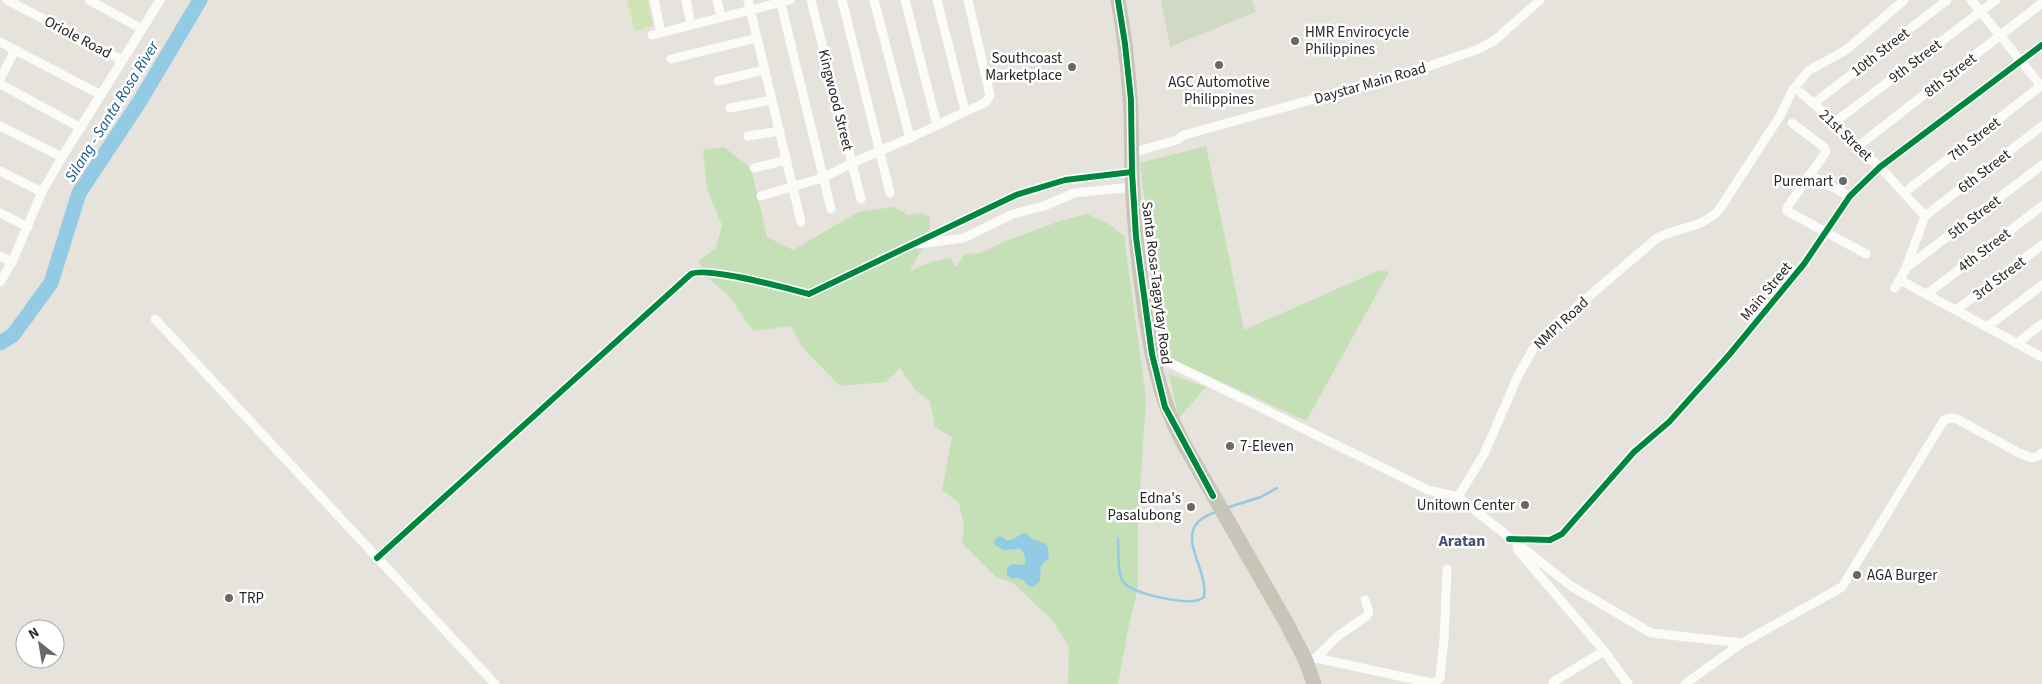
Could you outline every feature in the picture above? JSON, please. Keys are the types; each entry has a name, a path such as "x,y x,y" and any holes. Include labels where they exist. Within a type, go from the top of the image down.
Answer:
{"main road":[{"name":"Santa Rosa-Tagaytay Road","path":"1118,0 1130,93 1132,180 1140,276 1152,354 1166,407 1226,519 1286,622 1311,660 1314,684"}],"street":[{"name":"Oriole Road","path":"6,0 122,60"},
{"path":"88,0 142,29"},
{"path":"0,282 12,262 42,192 160,0"},
{"path":"654,0 657,34 783,1 831,209"},
{"path":"686,0 691,25"},
{"path":"717,0 721,17"},
{"path":"748,0 794,186 801,222"},
{"name":"Kingwood Street","path":"811,0 861,199"},
{"path":"842,0 890,193"},
{"path":"874,0 910,138"},
{"path":"905,0 937,125"},
{"path":"937,0 964,111"},
{"path":"761,196 825,177 986,102 990,94 968,0"},
{"name":"Daystar Main Road","path":"1131,150 1175,135 1184,135 1412,72 1479,49 1495,40 1540,0"},
{"name":"NMPI Road","path":"1458,497 1484,454 1523,365 1540,341 1657,238 1669,232 1706,221 1713,216 1719,210 1780,116 1792,91 1800,80 1808,72 1846,50 1904,0"},
{"name":"10th Street","path":"1813,104 1947,0"},
{"path":"1971,0 2042,86"},
{"name":"9th Street","path":"1834,122 1996,0"},
{"name":"8th Street","path":"1857,147 2042,3"},
{"path":"671,60 757,38"},
{"path":"0,42 101,95"},
{"name":"Main Street","path":"1509,539 1550,540 1562,534 1634,452 1669,422 1729,354 1804,264 1850,196 1880,167 2042,45"},
{"path":"0,79 15,50"},
{"path":"718,80 765,70"},
{"path":"0,84 81,128"},
{"name":"7th Street","path":"1905,192 2042,86"},
{"name":"21st Street","path":"1801,93 1880,167 1905,192 1925,216"},
{"path":"730,108 772,100"},
{"path":"1792,123 1826,150 1788,206 1787,212 1866,254"},
{"path":"0,126 62,157"},
{"name":"6th Street","path":"1925,216 2042,126"},
{"path":"748,136 780,131"},
{"path":"754,168 787,160"},
{"name":"5th Street","path":"1906,268 2042,165"},
{"path":"0,171 42,192"},
{"path":"1809,175 1850,196"},
{"path":"378,558 691,274 696,272 710,273 770,283 809,294 1016,195 1066,180 1132,180"},
{"path":"908,245 964,238 1013,214 1044,206 1074,193 1132,180"},
{"name":"4th Street","path":"1927,294 2042,206"},
{"path":"0,213 28,227"},
{"path":"1895,288 1906,268 1925,216"},
{"name":"3rd Street","path":"1956,310 2042,245"},
{"path":"0,256 12,262"},
{"path":"1900,280 2042,357"},
{"path":"1987,327 2042,285"},
{"path":"155,319 495,684"},
{"path":"2017,343 2042,324"},
{"path":"1152,354 1428,490 1458,497 1571,586 1651,633 1742,643"},
{"path":"1685,684 1742,643 1842,587 1944,420 1950,418 1956,420 2032,458 2042,453"},
{"path":"1509,539 1604,651 1628,684"},
{"path":"1311,660 1431,684 1436,682 1440,678 1444,640 1447,569"},
{"path":"1311,660 1339,635 1367,616 1369,611 1365,600"},
{"path":"1553,682 1604,651"}],"green space":[{"path":"627,0 647,0 653,26 635,31"},
{"path":"1161,0 1252,0 1256,12 1170,47"},
{"path":"1206,146 1244,330 1380,270 1389,272 1306,421 1168,357 1157,296 1140,163"},
{"path":"724,147 751,168 767,237 793,250 858,212 894,207 908,215 921,213 930,217 929,235 910,271 931,262 951,258 956,267 965,254 981,253 1003,242 1060,221 1087,214 1108,223 1124,236 1146,398 1138,519 1138,587 1118,684 1068,684 1069,647 1053,621 1013,583 996,577 962,543 964,526 959,503 942,490 952,437 935,427 930,401 916,391 900,368 886,382 840,386 802,347 791,326 753,331 730,297 708,278 698,261 716,248 722,225 707,189 703,150"},
{"path":"1169,374 1206,387 1179,418"}],"water":[{"path":"1024,533 1047,545 1049,552 1049,558 1041,566 1040,582 1032,587 1027,585 1024,580 1012,579 1007,575 1007,568 1011,564 1025,565 1022,550 1003,550 994,544 995,539 1000,536 1006,540 1011,540"}],"waterway":[{"name":"Silang - Santa Rosa River","path":"0,343 13,335 51,283 79,193 140,101 200,0"},
{"path":"1226,508 1261,497 1277,488"},
{"path":"1118,538 1119,568 1121,578 1125,584 1142,593 1153,596 1196,601 1204,597 1204,585 1192,537 1194,528 1202,519 1216,512"}],"cycle path":[{"path":"1118,0 1131,100 1132,172 1136,237 1152,354 1165,407 1213,496"},
{"path":"1509,539 1550,540 1562,534 1634,452 1669,422 1729,355 1804,264 1850,196 1880,167 2042,45"},
{"path":"377,558 691,274 700,272 730,275 809,294 1016,195 1065,180 1132,172"}],"place":[{"name":"HMR Envirocycle Philippines","path":"1295,41"},
{"name":"AGC Automotive Philippines","path":"1219,65"},
{"name":"Southcoast Marketplace","path":"1072,67"},
{"name":"Puremart","path":"1843,181"},
{"name":"7-Eleven","path":"1230,446"},
{"name":"Unitown Center","path":"1525,505"},
{"name":"Edna's Pasalubong","path":"1191,507"},
{"name":"AGA Burger","path":"1857,575"},
{"name":"TRP","path":"229,598"}],"district":[{"name":"Aratan","path":"1462,540"}]}
